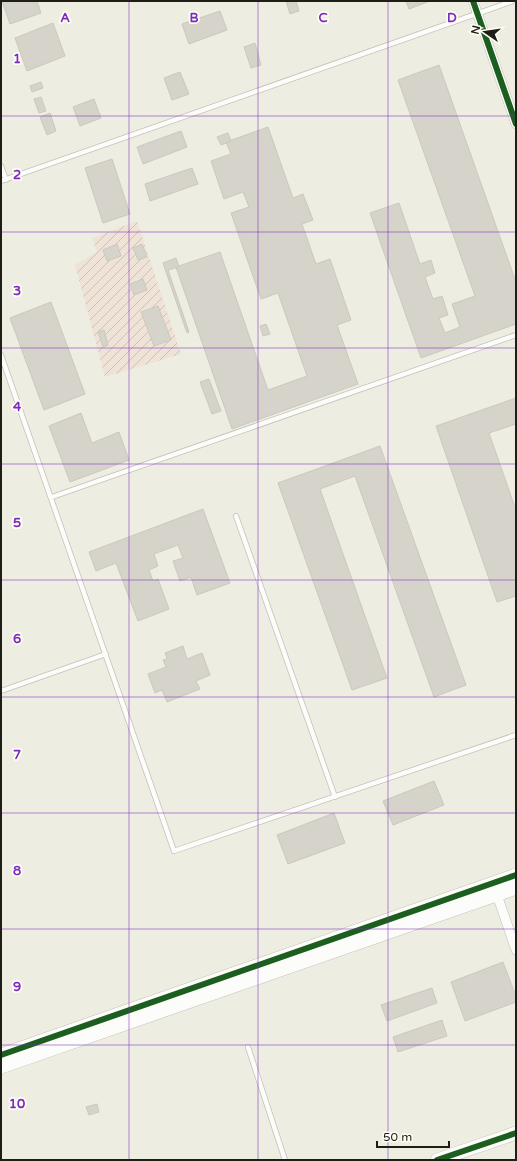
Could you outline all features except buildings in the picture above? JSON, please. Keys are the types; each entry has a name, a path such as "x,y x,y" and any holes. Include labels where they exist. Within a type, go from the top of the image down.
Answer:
{"street":[{"path":"473,1 516,124"},
{"path":"1,1067 495,889 516,875"},
{"path":"1,1055 495,889 516,888"},
{"path":"495,889 516,950"},
{"path":"437,1160 516,1133"}],"lane":[{"path":"1,166 3,181 513,1"},
{"path":"52,497 516,335"},
{"path":"1,355 52,497 174,851 516,735"},
{"path":"236,516 335,797"},
{"path":"1,691 106,654"},
{"path":"248,1048 285,1160"}],"shaded area":[{"path":"137,221 181,354 105,377 75,265 97,252 92,238"}],"cycle path":[{"path":"473,1 516,124"},
{"path":"1,1055 516,875"},
{"path":"437,1160 516,1133"}]}
